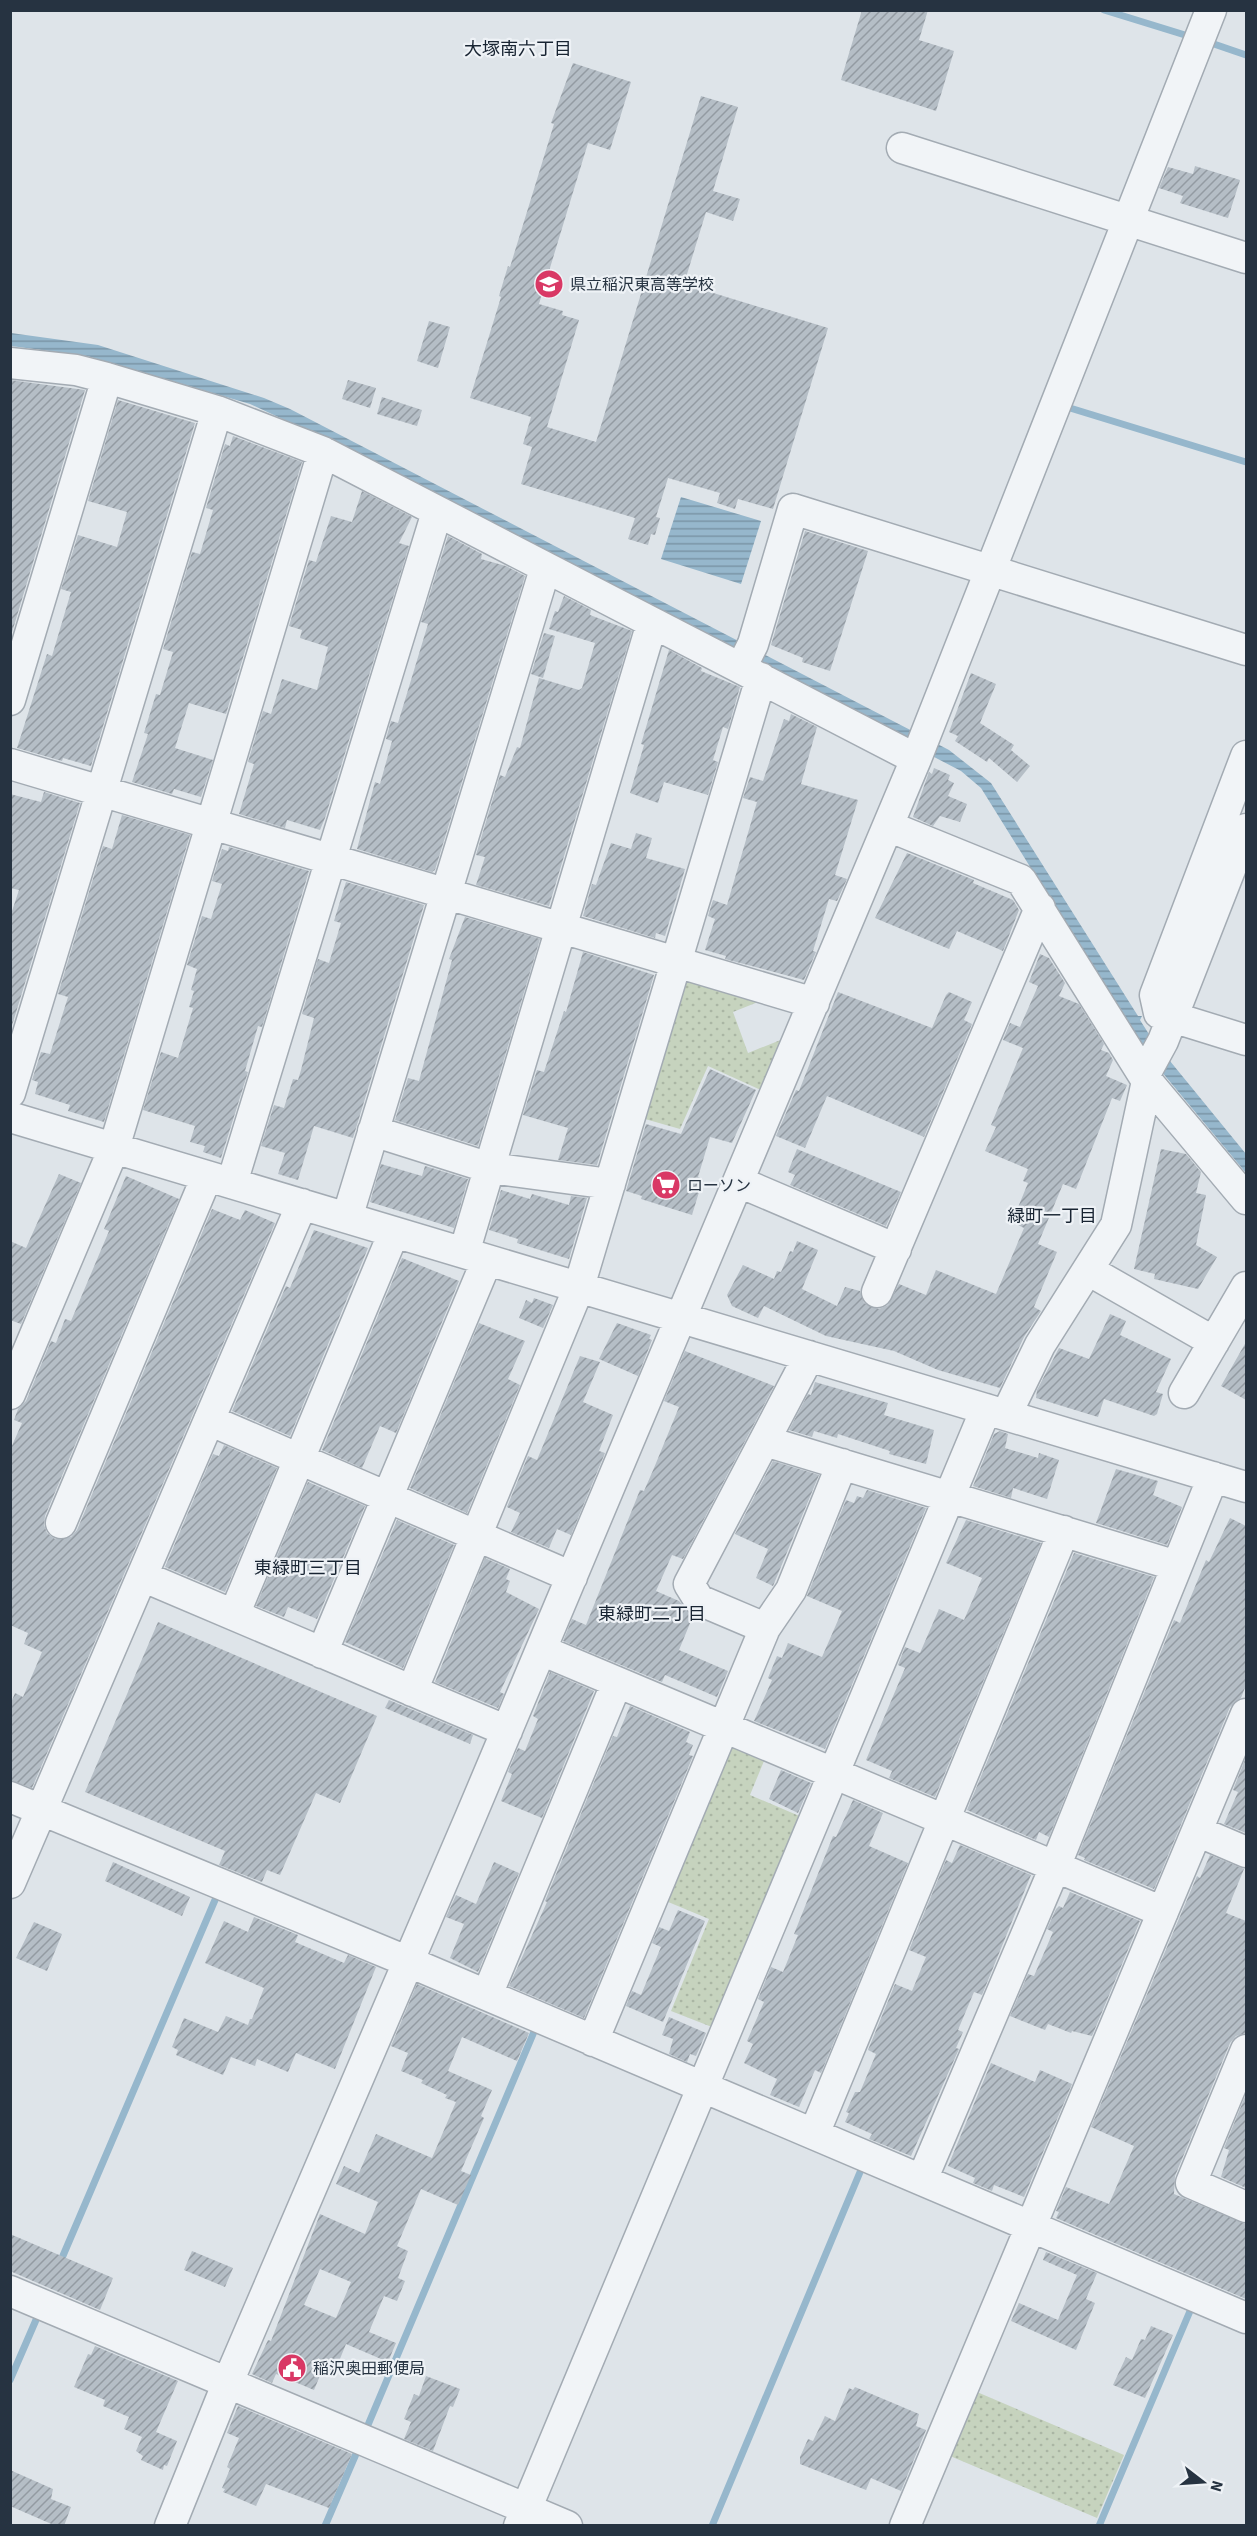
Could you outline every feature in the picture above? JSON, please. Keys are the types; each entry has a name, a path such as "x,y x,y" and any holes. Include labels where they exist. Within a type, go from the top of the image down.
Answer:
{"street":[{"path":"170,2526 228,2382 507,1731 921,747 988,571 1211,10"},
{"path":"902,148 1246,258"},
{"path":"10,363 76,370 107,378 217,411 323,452 652,623 750,663 921,747"},
{"path":"10,700 107,378"},
{"path":"10,1093 217,411"},
{"path":"10,1394 20,1342 114,1148 323,452"},
{"path":"412,1690 579,1287 676,962 750,663 793,509 1246,650"},
{"path":"61,1523 219,1179 331,859 436,512"},
{"path":"347,1218 545,569"},
{"path":"322,1653 387,1497 476,1256 490,1168 652,623"},
{"path":"523,2517 950,1496 996,1412 1116,1224 1155,1056 1159,1013 1155,995 1246,756"},
{"path":"10,764 814,1003"},
{"path":"888,826 1021,880 1040,908 1155,1056 1246,1199"},
{"path":"1155,1056 1246,829"},
{"path":"877,1292 1040,908"},
{"path":"1155,1056 1246,1040"},
{"path":"10,1117 1246,1487"},
{"path":"373,1131 490,1168 610,1184"},
{"path":"739,1182 896,1249"},
{"path":"10,1883 302,1204"},
{"path":"234,1615 394,1232"},
{"path":"1088,1270 1214,1342"},
{"path":"1184,1393 1246,1287"},
{"path":"765,1628 699,1600 689,1584 809,1356"},
{"path":"209,1420 572,1577"},
{"path":"765,1440 1177,1566"},
{"path":"593,2041 765,1628 791,1590 842,1464"},
{"path":"922,2180 1055,1867 1213,1477"},
{"path":"814,2134 1064,1532"},
{"path":"142,1576 507,1731"},
{"path":"541,1650 1163,1912"},
{"path":"487,1995 617,1682"},
{"path":"905,2526 1246,1714"},
{"path":"10,1797 409,1962 1246,2318"},
{"path":"1197,1831 1246,1852"},
{"path":"1246,2050 1191,2183 1246,2207"},
{"path":"10,2291 228,2382 523,2517 567,2526"}],"green space":[{"path":"687,977 763,1000 733,1012 748,1053 783,1039 763,1091 708,1066 680,1129 638,1117"},
{"path":"734,1742 766,1756 750,1795 804,1818 717,2029 671,2011 709,1919 661,1899"},
{"path":"970,2389 1124,2455 1097,2518 943,2453"}],"water":[{"path":"11,333 98,345 264,398 290,409 949,750 991,783 1138,1016 1142,1016 1140,1020 1152,1039 1246,1154 1246,1173 1146,1053 981,788 961,771 306,430 250,404 87,356 11,346"},
{"path":"681,497 761,521 741,584 661,559"}],"building":[{"path":"862,10 928,10 919,40 954,51 936,111 841,80"},
{"path":"573,63 631,82 610,150 588,143 539,304 563,311 562,315 579,320 547,427 596,442 701,96 738,107 713,191 740,199 733,221 706,212 684,284 828,328 773,509 738,499 735,509 717,503 720,493 668,478 656,517 660,518 655,535 651,534 648,545 628,539 635,518 521,484 532,447 523,444 531,417 470,398 501,297 499,296 508,266 510,267 554,124 551,123"},
{"path":"1195,166 1240,180 1228,218 1180,203 1183,196 1159,188 1168,167 1193,174"},
{"path":"429,321 450,327 438,368 417,361"},
{"path":"10,380 85,390 10,639"},
{"path":"348,380 376,388 370,408 342,399"},
{"path":"382,397 422,410 417,426 377,414"},
{"path":"118,400 195,423 91,766 63,758 62,761 17,748 47,654 52,656 71,592 61,589 78,535 117,547 127,512 88,501"},
{"path":"233,436 302,462 226,714 189,703 175,748 213,760 201,797 174,789 172,794 132,782 148,734 144,733 156,694 160,695 173,652 163,649 192,552 200,554 213,510 206,508 225,444 230,446"},
{"path":"362,491 412,517 399,543 409,546 320,830 287,820 285,828 239,814 254,764 248,762 263,711 271,714 282,679 317,690 328,647 300,638 302,630 289,626 309,560 316,562 331,516 352,522"},
{"path":"805,531 868,551 830,671 802,662 803,658 771,645"},
{"path":"448,536 482,554 481,559 506,566 525,576 435,870 432,872 357,849 375,782 380,784 392,741 386,739 391,721 398,723 428,624 421,622"},
{"path":"564,596 591,610 590,615 632,631 549,906 476,885 485,857 476,855 500,775 505,777 517,747 520,748 539,678 579,690 582,688 595,643 549,629 555,611 558,612"},
{"path":"544,633 555,636 543,678 531,674"},
{"path":"669,650 702,668 701,671 740,687 728,729 723,727 713,760 718,762 708,795 664,782 658,803 630,793 644,745 641,744"},
{"path":"971,673 996,684 980,723 1014,745 1011,750 1030,766 1017,782 989,758 987,762 955,741 958,736 949,732"},
{"path":"791,714 817,727 801,784 858,800 835,875 847,879 837,901 829,899 813,951 816,952 804,980 725,959 726,956 705,950 715,919 708,916 713,900 727,905 757,802 743,798 750,777 763,781 784,719 789,721"},
{"path":"934,768 950,775 948,780 954,783 948,796 967,804 960,822 940,816 933,826 913,817 929,772 932,774"},
{"path":"44,792 80,803 10,1032 10,917 19,890 10,888 10,794 41,802"},
{"path":"122,815 190,835 104,1122 68,1111 70,1105 35,1094 38,1082 32,1080 41,1052 50,1054 68,997 58,994 103,846 112,849"},
{"path":"636,833 652,838 646,858 685,869 665,936 656,933 655,938 583,916 592,884 596,885 611,843 631,849"},
{"path":"229,847 309,871 262,1027 258,1026 245,1071 248,1072 221,1158 203,1152 205,1146 190,1142 195,1126 143,1110 161,1052 178,1058 193,1008 189,1007 197,969 187,965 202,916 211,919 222,884 212,881 222,849 228,851"},
{"path":"907,853 974,880 973,883 1013,900 1019,910 1003,951 957,931 949,949 875,918"},
{"path":"346,882 424,905 353,1138 314,1126 298,1180 278,1174 285,1153 261,1146 274,1105 284,1108 293,1079 298,1080 314,1018 302,1014 318,959 329,963 341,923 334,921"},
{"path":"465,917 540,939 478,1146 395,1120 408,1078 419,1081 452,960 449,959"},
{"path":"583,952 654,975 597,1165 558,1160 568,1128 523,1115 537,1070 544,1072 564,1011 566,1012"},
{"path":"1040,954 1049,958 1065,983 1059,996 1079,1004 1104,1044 1101,1050 1109,1053 1113,1060 1106,1076 1127,1085 1120,1101 1112,1098 1076,1189 1063,1184 1038,1244 1057,1252 1034,1307 1041,1311 1024,1337 1000,1388 938,1370 894,1351 826,1336 764,1306 758,1318 732,1306 727,1295 743,1265 774,1279 777,1271 781,1272 797,1241 818,1250 802,1289 837,1306 845,1287 860,1291 864,1303 879,1309 888,1305 899,1284 926,1295 936,1270 996,1294 1024,1228 1012,1222 1028,1183 1023,1181 1028,1169 985,1151 996,1127 991,1125 1023,1048 1003,1040 1010,1023 1020,1027 1038,986 1029,982"},
{"path":"838,992 932,1028 949,992 972,1002 964,1020 972,1024 924,1137 827,1096 805,1148 776,1136 796,1090 799,1091"},
{"path":"710,1069 756,1090 732,1143 710,1137 698,1177 703,1179 692,1215 641,1199 642,1196 626,1191 646,1124 681,1134"},
{"path":"797,1149 901,1192 886,1226 790,1185 795,1175 788,1172"},
{"path":"1161,1149 1186,1154 1201,1172 1196,1193 1206,1195 1196,1245 1217,1257 1198,1289 1154,1279 1155,1274 1134,1269"},
{"path":"381,1164 422,1176 425,1166 468,1179 454,1228 370,1202"},
{"path":"59,1174 81,1183 21,1324 10,1320 10,1241 26,1248"},
{"path":"126,1176 179,1199 45,1516 44,1525 47,1533 55,1539 71,1537 77,1530 212,1209 240,1220 245,1210 275,1223 32,1788 10,1780 10,1705 15,1693 23,1697 42,1652 24,1644 28,1633 10,1625 10,1450 22,1423 14,1420 18,1409 26,1401 51,1341 56,1343 65,1319 71,1321 109,1231 104,1229"},
{"path":"501,1190 530,1199 532,1194 569,1205 571,1196 587,1198 569,1259 517,1243 518,1239 489,1230"},
{"path":"314,1230 368,1248 290,1436 232,1411 286,1286 290,1288"},
{"path":"402,1258 459,1281 396,1433 380,1426 362,1468 322,1450"},
{"path":"534,1298 553,1305 543,1328 519,1318 526,1300 532,1303"},
{"path":"1110,1314 1126,1321 1120,1335 1171,1359 1156,1392 1163,1394 1157,1414 1154,1416 1104,1399 1098,1417 1036,1398 1037,1390 1059,1348 1089,1359"},
{"path":"479,1323 525,1341 508,1379 520,1385 467,1513 410,1488"},
{"path":"617,1323 651,1335 649,1339 652,1340 638,1376 599,1359"},
{"path":"1246,1342 1246,1400 1221,1386"},
{"path":"685,1351 774,1386 683,1559 672,1555 656,1591 679,1601 693,1616 679,1650 728,1671 717,1697 665,1675 662,1682 563,1641 572,1619 586,1625 640,1490 644,1491 654,1468 679,1407 664,1401"},
{"path":"580,1356 600,1362 583,1402 613,1415 599,1451 605,1453 571,1535 557,1529 549,1548 511,1532 520,1513 507,1507 528,1456 537,1460"},
{"path":"815,1382 888,1403 884,1415 934,1430 926,1464 889,1454 890,1451 838,1434 837,1438 814,1431 812,1437 789,1430 808,1394 811,1395"},
{"path":"1000,1431 1008,1434 1005,1448 1038,1458 1039,1453 1059,1460 1047,1499 1013,1488 1011,1498 973,1486 994,1434"},
{"path":"224,1445 277,1468 225,1592 165,1567 213,1454 219,1456"},
{"path":"773,1461 819,1475 773,1586 756,1578 768,1549 735,1534"},
{"path":"1116,1469 1158,1481 1153,1495 1182,1507 1167,1545 1096,1523"},
{"path":"308,1482 365,1506 317,1619 288,1607 284,1617 256,1606"},
{"path":"867,1490 926,1508 825,1749 754,1721 772,1680 768,1678 777,1656 782,1658 788,1643 822,1657 842,1611 807,1596 846,1500 854,1503 857,1496 863,1498"},
{"path":"1230,1518 1246,1526 1246,1685 1241,1698 1230,1707 1154,1889 1084,1860 1085,1858 1078,1855 1174,1620 1180,1623 1206,1560 1209,1562"},
{"path":"397,1520 454,1545 403,1668 345,1642"},
{"path":"966,1520 1041,1543 935,1797 889,1778 892,1771 866,1760 905,1668 898,1665 905,1647 920,1653 939,1609 964,1620 982,1578 946,1563"},
{"path":"1074,1553 1154,1577 1049,1837 1039,1832 1036,1840 967,1810"},
{"path":"485,1558 510,1569 506,1579 510,1581 506,1592 539,1609 500,1692 504,1694 498,1708 435,1682"},
{"path":"158,1622 377,1716 340,1803 316,1793 280,1875 267,1870 262,1882 219,1865 225,1851 85,1792"},
{"path":"550,1672 594,1691 542,1818 501,1801 512,1774 508,1772 518,1748 525,1751 538,1719 533,1716"},
{"path":"389,1700 473,1735 470,1744 385,1708"},
{"path":"630,1706 690,1732 686,1742 693,1745 689,1755 693,1756 584,2018 509,1986 547,1902 545,1901 613,1736 617,1737"},
{"path":"1246,1757 1246,1833 1224,1824 1238,1792 1233,1790"},
{"path":"781,1770 811,1783 798,1813 769,1799"},
{"path":"853,1800 883,1813 869,1846 908,1863 821,2073 815,2070 799,2107 770,2095 777,2079 744,2063 753,2044 747,2041 764,2002 758,1999 771,1967 783,1972 798,1935 794,1934 833,1836 836,1837"},
{"path":"960,1845 1031,1875 982,1995 974,1992 958,2030 963,2032 956,2048 959,2049 911,2156 869,2139 872,2134 845,2122 849,2113 846,2112 855,2092 860,2092 876,2054 868,2050 895,1984 912,1991 926,1957 909,1950 946,1860 952,1863"},
{"path":"1210,1855 1244,1869 1226,1913 1246,1921 1246,2033 1236,2036 1230,2043 1175,2176 1174,2194 1246,2224 1246,2299 1056,2218 1059,2212 1056,2211 1066,2187 1109,2204 1134,2146 1091,2127 1197,1876 1200,1878"},
{"path":"113,1862 190,1897 182,1916 105,1881"},
{"path":"494,1862 519,1873 478,1972 450,1958 464,1924 446,1917 456,1895 476,1904"},
{"path":"1070,1892 1140,1921 1092,2036 1072,2031 1071,2033 1048,2024 1045,2030 1010,2016 1028,1974 1034,1976 1053,1932 1047,1929 1056,1909 1059,1906 1063,1908"},
{"path":"678,1910 705,1921 663,2022 626,2006 632,1991 641,1995 661,1947 652,1943 659,1927 669,1931"},
{"path":"254,1917 298,1935 295,1942 344,1963 348,1955 376,1967 335,2069 296,2053 288,2072 257,2059 255,2066 231,2057 223,2075 176,2055 178,2050 172,2047 184,2018 218,2032 226,2016 248,2025 252,2019 264,1988 205,1963 224,1921 248,1932"},
{"path":"34,1922 62,1934 47,1971 16,1958"},
{"path":"417,1984 529,2033 517,2061 462,2037 448,2071 492,2090 481,2116 484,2118 461,2171 471,2175 458,2205 421,2189 397,2246 408,2251 398,2278 405,2281 397,2301 384,2296 369,2332 396,2343 388,2362 346,2344 333,2376 322,2371 314,2390 276,2374 272,2383 252,2374 268,2340 271,2341 320,2214 365,2234 378,2202 336,2184 344,2166 359,2173 376,2134 432,2158 456,2102 445,2098 447,2095 421,2083 423,2080 401,2071 408,2053 391,2046","holes":["320,2269 351,2282 336,2318 304,2305"]},
{"path":"669,2017 706,2033 696,2056 690,2054 687,2062 669,2054 673,2039 662,2035"},
{"path":"991,2063 1035,2082 1040,2070 1072,2084 1024,2197 994,2185 992,2191 973,2183 975,2178 948,2166"},
{"path":"1246,2094 1246,2188 1221,2177 1229,2150 1224,2148"},
{"path":"10,2234 113,2278 100,2310 10,2271"},
{"path":"192,2251 233,2268 225,2287 184,2270"},
{"path":"1046,2252 1097,2273 1086,2299 1095,2303 1076,2350 1011,2321 1019,2303 1058,2320 1077,2275 1043,2260"},
{"path":"1151,2326 1173,2335 1145,2398 1113,2385 1126,2357 1132,2360 1141,2339 1145,2340"},
{"path":"95,2346 178,2381 156,2432 177,2441 167,2466 164,2465 163,2470 141,2460 143,2456 136,2451 142,2437 124,2429 129,2417 103,2406 105,2400 74,2387 88,2354 91,2355"},
{"path":"426,2376 460,2389 453,2407 450,2406 433,2451 404,2439 411,2422 404,2419 414,2394 419,2396"},
{"path":"855,2387 919,2414 916,2426 926,2430 901,2491 871,2478 866,2490 800,2464 800,2457 808,2439 813,2441 825,2416 835,2421 849,2388 853,2390"},
{"path":"238,2406 352,2454 329,2508 266,2484 256,2506 223,2492 225,2489 222,2488 230,2469 227,2467 239,2438 227,2433"},
{"path":"10,2470 53,2489 51,2499 71,2507 64,2526 56,2526 10,2506"}],"waterway":[{"path":"1104,10 1185,35"},
{"path":"1211,43 1246,55"},
{"path":"1070,408 1246,462"},
{"path":"59,2265 218,1893"},
{"path":"365,2432 536,2027 538,2028"},
{"path":"712,2526 863,2165"},
{"path":"1099,2526 1193,2304"},
{"path":"10,2380 39,2313"},
{"path":"325,2526 359,2447"}],"place":[{"name":"県立稲沢東高等学校","path":"549,284"},
{"name":"ローソン","path":"666,1185"},
{"name":"稲沢奥田郵便局","path":"292,2368"}],"district":[{"name":"大塚南六丁目","path":"518,49"},
{"name":"緑町一丁目","path":"1052,1216"},
{"name":"東緑町三丁目","path":"308,1568"},
{"name":"東緑町二丁目","path":"652,1614"}]}
